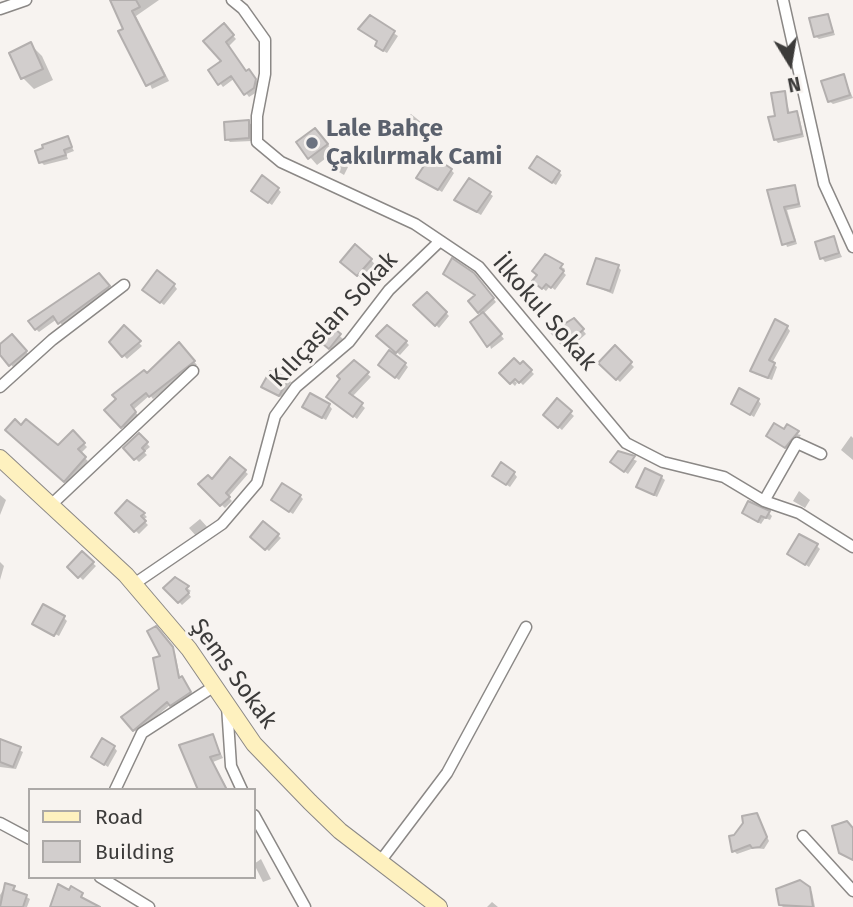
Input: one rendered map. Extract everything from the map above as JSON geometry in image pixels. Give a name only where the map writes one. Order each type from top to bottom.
[{"type":"street","points":[[0,9],[26,0]]},
{"type":"street","name":"İlkokul Sokak","points":[[232,0],[243,9],[265,40],[265,74],[257,116],[257,142],[281,162],[415,224],[479,268],[626,443],[663,462],[724,477],[764,501],[799,513],[853,547]]},
{"type":"street","points":[[783,0],[824,184],[853,247]]},
{"type":"street","name":"Kılıçaslan Sokak","points":[[134,584],[222,524],[257,483],[275,416],[296,387],[349,342],[389,290],[440,241]]},
{"type":"street","points":[[0,387],[52,340],[124,285]]},
{"type":"street","points":[[52,504],[193,371]]},
{"type":"street","points":[[764,501],[797,443],[821,454]]},
{"type":"street","name":"Şems Sokak","points":[[0,458],[52,504],[134,584],[189,649],[254,744],[310,802],[380,863],[439,907]]},
{"type":"street","points":[[380,863],[447,773],[526,627]]},
{"type":"street","points":[[116,788],[142,733],[213,687]]},
{"type":"street","points":[[227,706],[232,766],[241,788]]},
{"type":"street","points":[[256,820],[305,907]]},
{"type":"street","points":[[0,823],[28,837]]},
{"type":"street","points":[[803,836],[853,891]]},
{"type":"street","points":[[103,879],[149,907]]},
{"type":"building","points":[[110,0],[136,0],[140,7],[132,11],[165,76],[146,86],[118,31],[123,29]]},
{"type":"building","points":[[828,14],[833,32],[814,37],[809,18]]},
{"type":"building","points":[[370,15],[395,31],[383,51],[375,46],[377,41],[358,29]]},
{"type":"building","points":[[224,23],[234,35],[226,42],[246,71],[249,69],[256,79],[254,88],[244,95],[231,76],[218,85],[208,70],[221,61],[203,41]]},
{"type":"building","points":[[31,42],[43,69],[21,79],[9,53]]},
{"type":"building","points":[[844,74],[850,95],[828,102],[821,81]]},
{"type":"building","points":[[785,91],[788,113],[797,111],[802,134],[774,140],[768,117],[775,116],[771,93]]},
{"type":"building","points":[[249,120],[249,138],[225,140],[224,122]]},
{"type":"building","name":"Lale Bahçe Çakılırmak Cami","points":[[315,128],[328,144],[308,159],[296,142]]},
{"type":"building","points":[[68,136],[72,147],[64,150],[66,155],[39,163],[35,151],[43,148],[42,145]]},
{"type":"building","points":[[431,155],[452,169],[438,190],[416,178]]},
{"type":"building","points":[[537,156],[560,171],[552,183],[529,168]]},
{"type":"building","points":[[262,175],[279,188],[268,203],[251,191]]},
{"type":"building","points":[[469,178],[491,192],[477,212],[454,200]]},
{"type":"building","points":[[795,185],[799,204],[784,207],[795,241],[782,245],[767,190]]},
{"type":"building","points":[[834,236],[839,253],[820,259],[815,242]]},
{"type":"building","points":[[355,244],[372,259],[357,276],[340,262]]},
{"type":"building","points":[[545,254],[563,264],[560,268],[564,271],[551,288],[546,284],[542,289],[532,281],[537,275],[532,271]]},
{"type":"building","points":[[452,258],[474,273],[494,298],[478,313],[468,301],[475,295],[443,274]]},
{"type":"building","points":[[596,258],[619,265],[610,291],[587,284]]},
{"type":"building","points":[[157,270],[175,284],[160,303],[142,290]]},
{"type":"building","points":[[99,273],[110,286],[58,324],[53,316],[35,330],[28,321]]},
{"type":"building","points":[[427,292],[447,312],[435,326],[413,305]]},
{"type":"building","points":[[483,312],[502,334],[487,347],[470,322]]},
{"type":"building","points":[[574,318],[584,329],[564,347],[551,332]]},
{"type":"building","points":[[775,319],[788,326],[769,360],[775,363],[768,378],[750,371]]},
{"type":"building","points":[[325,321],[341,334],[329,349],[313,336]]},
{"type":"building","points":[[124,325],[141,341],[122,357],[109,342]]},
{"type":"building","points":[[387,325],[407,341],[396,353],[376,336]]},
{"type":"building","points":[[12,334],[27,351],[9,366],[0,355],[0,344]]},
{"type":"building","points":[[179,342],[195,361],[149,397],[146,393],[131,405],[136,412],[121,428],[104,410],[116,399],[112,395],[144,370],[147,373]]},
{"type":"building","points":[[615,345],[632,362],[616,380],[598,363]]},
{"type":"building","points":[[389,350],[406,363],[395,378],[378,365]]},
{"type":"building","points":[[514,358],[520,364],[523,361],[532,370],[519,383],[515,379],[510,384],[499,373]]},
{"type":"building","points":[[354,360],[369,372],[349,393],[363,403],[353,417],[326,397],[340,379],[337,376]]},
{"type":"building","points":[[270,371],[289,378],[279,396],[261,387]]},
{"type":"building","points":[[739,388],[759,399],[750,415],[731,404]]},
{"type":"building","points":[[310,393],[330,404],[322,418],[302,407]]},
{"type":"building","points":[[557,398],[572,411],[558,428],[543,415]]},
{"type":"building","points":[[15,419],[21,425],[26,419],[58,445],[73,430],[85,443],[78,449],[86,457],[64,482],[5,430]]},
{"type":"building","points":[[774,423],[784,429],[787,424],[799,431],[785,448],[766,436]]},
{"type":"building","points":[[139,433],[148,442],[142,448],[145,451],[134,460],[123,448]]},
{"type":"building","points":[[618,451],[635,456],[624,472],[610,462]]},
{"type":"building","points":[[230,457],[246,470],[226,493],[230,497],[220,506],[198,484],[208,475],[212,479]]},
{"type":"building","points":[[501,462],[515,472],[506,485],[492,476]]},
{"type":"building","points":[[645,468],[662,476],[654,495],[636,487]]},
{"type":"building","points":[[282,483],[301,495],[289,512],[271,500]]},
{"type":"building","points":[[127,500],[145,513],[141,516],[146,521],[134,532],[115,513]]},
{"type":"building","points":[[748,501],[770,511],[766,518],[761,516],[758,522],[742,513]]},
{"type":"building","points":[[263,521],[279,534],[265,550],[250,537]]},
{"type":"building","points":[[799,534],[818,544],[805,565],[787,554]]},
{"type":"building","points":[[82,551],[94,562],[78,578],[67,567]]},
{"type":"building","points":[[175,577],[189,586],[186,589],[189,593],[178,603],[163,588]]},
{"type":"building","points":[[43,604],[65,616],[54,636],[32,624]]},
{"type":"building","points":[[156,626],[173,647],[179,678],[182,676],[191,692],[170,706],[167,702],[133,731],[121,717],[159,689],[153,658],[160,656],[147,631]]},
{"type":"building","points":[[213,734],[220,754],[210,757],[226,788],[197,788],[179,745]]},
{"type":"building","points":[[102,738],[115,746],[104,765],[91,757]]},
{"type":"building","points":[[0,739],[21,747],[13,767],[0,762]]},
{"type":"building","points":[[757,813],[767,837],[760,847],[752,848],[750,845],[732,852],[729,836],[734,835],[743,823],[742,816]]},
{"type":"building","points":[[847,821],[853,828],[853,860],[839,853],[832,826]]},
{"type":"building","points":[[800,880],[810,887],[813,907],[779,905],[776,889]]},
{"type":"building","points":[[5,883],[15,886],[13,890],[27,895],[23,907],[0,907]]},
{"type":"building","points":[[58,884],[69,890],[71,886],[83,893],[81,897],[100,907],[50,907]]},
{"type":"place","name":"Lale Bahçe Çakılırmak Cami","points":[[312,143]]}]
